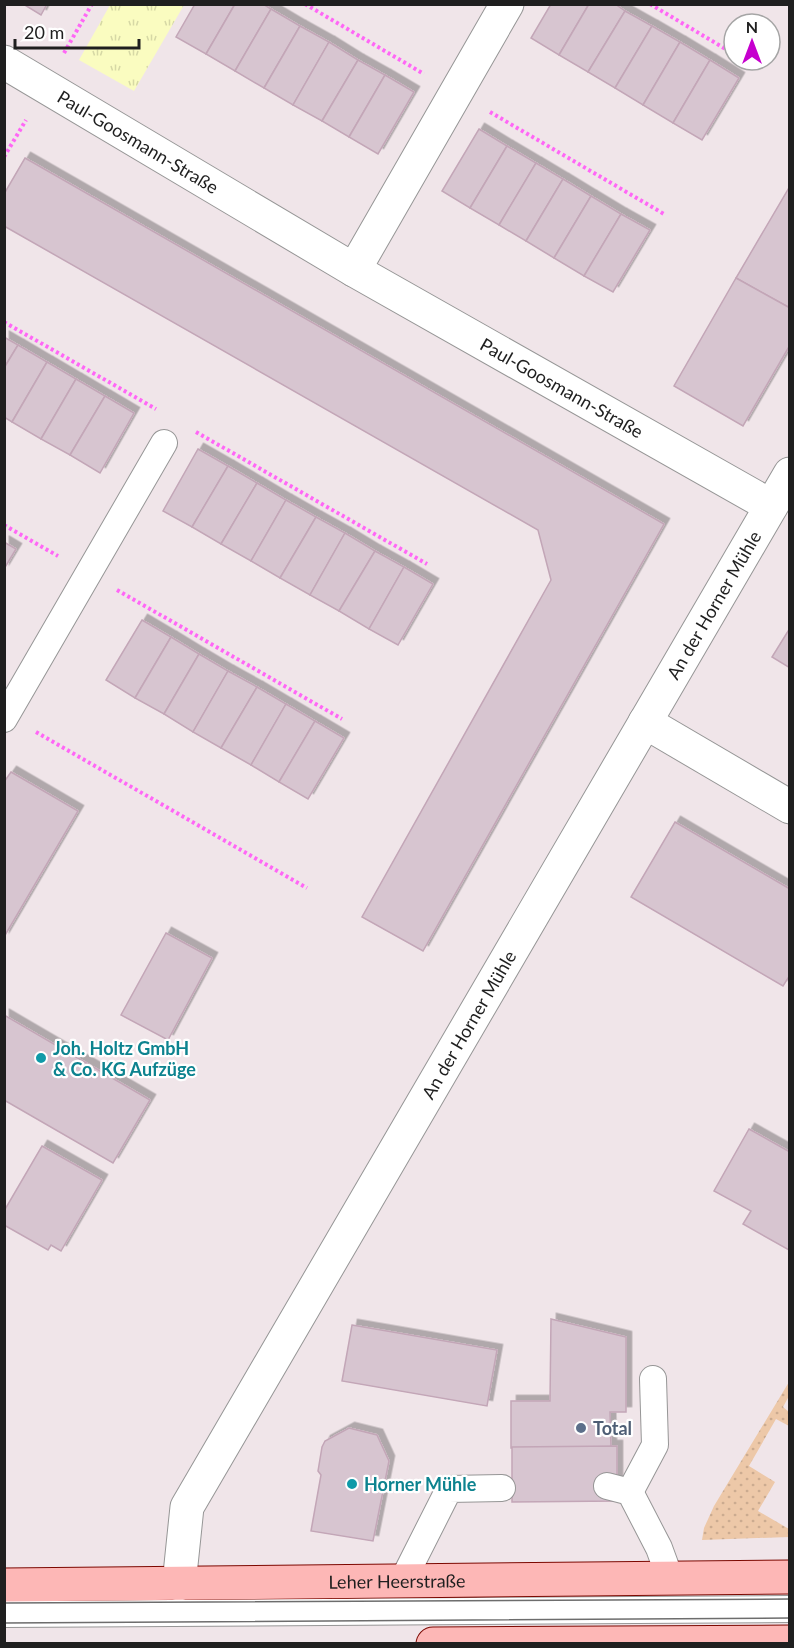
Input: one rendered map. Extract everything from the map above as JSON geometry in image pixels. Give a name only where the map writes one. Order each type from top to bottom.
[{"type":"main road","name":"Leher Heerstraße","points":[[4,1585],[789,1577]]},
{"type":"main road","points":[[433,1644],[789,1642]]},
{"type":"street","points":[[354,270],[507,4]]},
{"type":"street","name":"Paul-Goosmann-Straße","points":[[4,62],[354,270],[771,506]]},
{"type":"street","name":"An der Horner Mühle","points":[[180,1584],[187,1507],[789,474]]},
{"type":"street","points":[[645,722],[789,807]]},
{"type":"lane","points":[[6,717],[164,443]]},
{"type":"lane","points":[[653,1379],[655,1445],[619,1489],[659,1548],[670,1578]]},
{"type":"lane","points":[[404,1580],[449,1489],[502,1488]]},
{"type":"lane","points":[[4,1614],[789,1609]]},
{"type":"path","points":[[46,86],[92,4]]},
{"type":"path","points":[[305,4],[664,214]]},
{"type":"path","points":[[650,4],[722,47]]},
{"type":"path","points":[[4,322],[167,415]]},
{"type":"path","points":[[187,427],[427,564]]},
{"type":"path","points":[[4,525],[342,719]]},
{"type":"path","points":[[6,717],[307,888]]},
{"type":"shaded area","points":[[789,1382],[789,1396],[783,1407],[789,1412],[789,1426],[776,1419],[749,1466],[775,1482],[758,1511],[789,1529],[789,1537],[702,1540],[704,1528],[714,1506]]},
{"type":"green space","points":[[110,5],[184,5],[134,91],[79,60]]},
{"type":"building","points":[[23,4],[47,4],[41,15]]},
{"type":"building","points":[[195,4],[235,4],[206,54],[176,37]]},
{"type":"building","points":[[235,4],[263,4],[271,9],[235,71],[206,54]]},
{"type":"building","points":[[551,4],[589,4],[559,55],[531,38]]},
{"type":"building","points":[[589,4],[615,4],[625,11],[588,72],[559,55]]},
{"type":"building","points":[[271,9],[300,26],[264,88],[235,71]]},
{"type":"building","points":[[625,11],[652,26],[615,88],[588,72]]},
{"type":"building","points":[[300,26],[329,42],[293,105],[264,88]]},
{"type":"building","points":[[652,26],[680,42],[643,105],[615,88]]},
{"type":"building","points":[[329,42],[358,60],[322,121],[293,105]]},
{"type":"building","points":[[680,42],[710,60],[673,123],[643,105]]},
{"type":"building","points":[[358,60],[385,75],[349,137],[322,121]]},
{"type":"building","points":[[710,60],[722,67],[722,72],[729,72],[739,78],[702,140],[673,123]]},
{"type":"building","points":[[385,75],[414,92],[378,154],[349,137]]},
{"type":"building","points":[[479,129],[507,146],[470,208],[442,191]]},
{"type":"building","points":[[507,146],[536,163],[499,225],[470,208]]},
{"type":"building","points":[[25,158],[664,524],[423,951],[362,917],[551,580],[538,530],[4,226],[4,194]]},
{"type":"building","points":[[536,163],[563,179],[526,241],[499,225]]},
{"type":"building","points":[[563,179],[591,196],[554,258],[526,241]]},
{"type":"building","points":[[790,186],[790,308],[736,278]]},
{"type":"building","points":[[591,196],[621,214],[584,276],[554,258]]},
{"type":"building","points":[[621,214],[650,230],[613,292],[584,276]]},
{"type":"building","points":[[736,278],[790,308],[790,345],[743,426],[674,386]]},
{"type":"building","points":[[4,337],[18,345],[4,368]]},
{"type":"building","points":[[18,345],[47,362],[12,422],[4,417],[4,368]]},
{"type":"building","points":[[47,362],[76,379],[41,439],[12,422]]},
{"type":"building","points":[[76,379],[105,396],[70,455],[41,439]]},
{"type":"building","points":[[105,396],[134,413],[100,473],[70,455]]},
{"type":"building","points":[[198,449],[228,466],[192,527],[163,511]]},
{"type":"building","points":[[228,466],[257,483],[221,544],[192,527]]},
{"type":"building","points":[[257,483],[286,500],[251,561],[221,544]]},
{"type":"building","points":[[286,500],[316,517],[280,578],[251,561]]},
{"type":"building","points":[[316,517],[345,533],[310,595],[280,578]]},
{"type":"building","points":[[345,533],[375,551],[339,611],[310,595]]},
{"type":"building","points":[[4,542],[16,549],[4,569]]},
{"type":"building","points":[[375,551],[404,567],[369,629],[339,611]]},
{"type":"building","points":[[404,567],[433,584],[398,645],[369,629]]},
{"type":"building","points":[[142,620],[171,637],[135,698],[106,680]]},
{"type":"building","points":[[790,628],[790,668],[772,657]]},
{"type":"building","points":[[171,637],[199,654],[164,714],[135,698]]},
{"type":"building","points":[[199,654],[228,671],[193,732],[164,714]]},
{"type":"building","points":[[228,671],[257,687],[221,748],[193,732]]},
{"type":"building","points":[[257,687],[286,704],[251,765],[221,748]]},
{"type":"building","points":[[286,704],[315,721],[279,782],[251,765]]},
{"type":"building","points":[[315,721],[344,738],[308,799],[279,782]]},
{"type":"building","points":[[11,772],[78,811],[4,937],[4,782]]},
{"type":"building","points":[[675,822],[790,889],[790,975],[783,986],[631,897]]},
{"type":"building","points":[[166,933],[212,958],[168,1040],[121,1015]]},
{"type":"building","name":"Joh. Holtz GmbH & Co. KG Aufzüge","points":[[4,1015],[150,1100],[113,1163],[4,1100]]},
{"type":"building","points":[[749,1129],[790,1152],[789,1250],[743,1224],[751,1211],[714,1191]]},
{"type":"building","points":[[42,1146],[102,1180],[61,1251],[51,1245],[48,1250],[4,1225],[4,1211]]},
{"type":"building","points":[[551,1319],[626,1337],[626,1412],[610,1412],[611,1447],[511,1448],[511,1401],[550,1401]]},
{"type":"building","points":[[352,1325],[497,1350],[487,1406],[342,1381]]},
{"type":"building","name":"Horner Mühle","points":[[349,1428],[377,1435],[389,1461],[373,1541],[311,1531],[321,1475],[318,1471],[322,1447],[325,1441]]},
{"type":"building","points":[[617,1446],[617,1501],[512,1502],[512,1447]]},
{"type":"tram line","points":[[4,1603],[790,1599]]},
{"type":"tram line","points":[[4,1623],[790,1618]]},
{"type":"place","name":"Joh. Holtz GmbH & Co. KG Aufzüge","points":[[41,1058]]},
{"type":"place","name":"Total","points":[[581,1428]]},
{"type":"place","name":"Horner Mühle","points":[[352,1484]]}]
